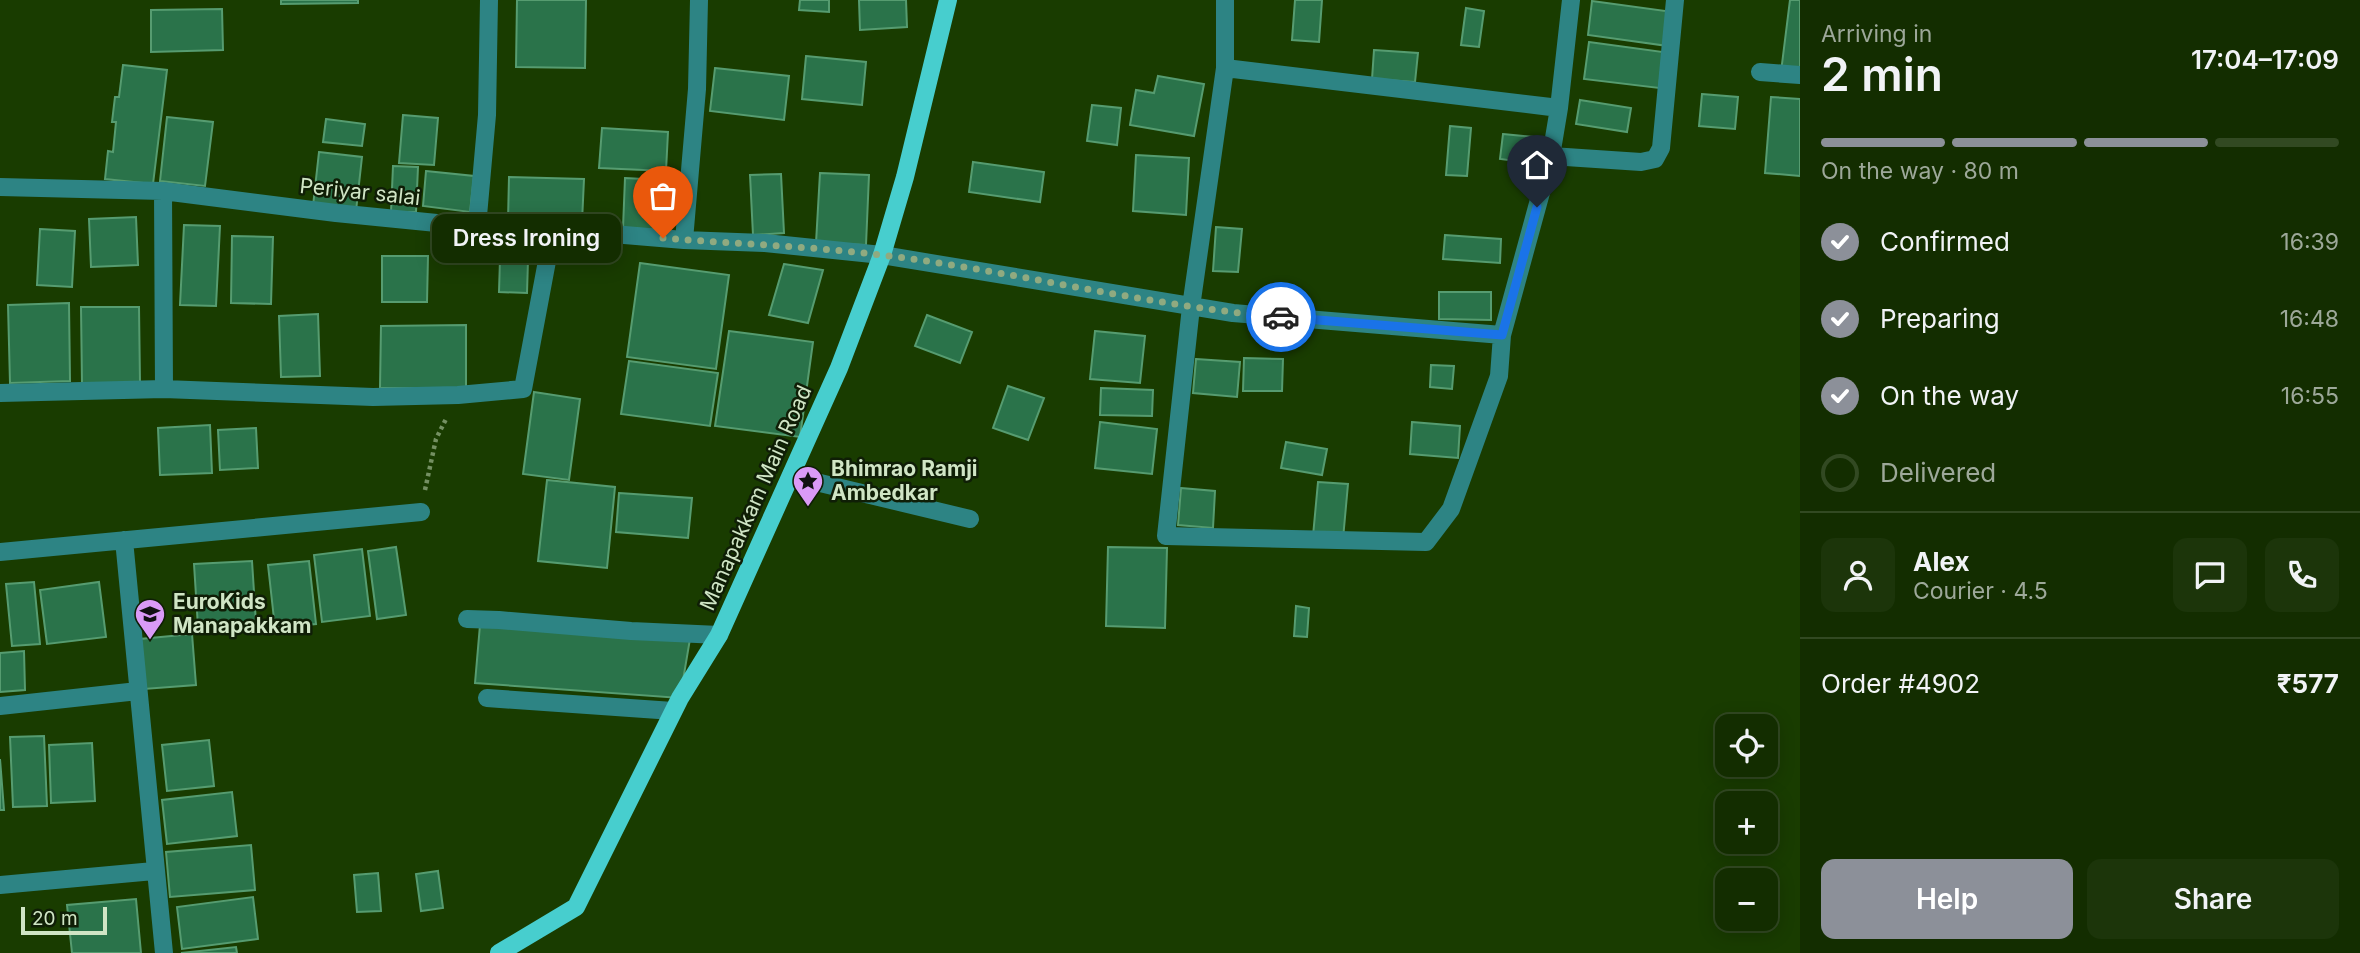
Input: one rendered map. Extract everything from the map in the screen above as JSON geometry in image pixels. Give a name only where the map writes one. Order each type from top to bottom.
[{"type":"main road","name":"Manapakkam Main Road","points":[[499,953],[576,906],[673,711],[719,635],[839,368],[882,255],[905,177],[948,0]]},
{"type":"street","points":[[477,227],[487,115],[489,0]]},
{"type":"street","points":[[684,240],[697,89],[699,0]]},
{"type":"street","points":[[1225,0],[1225,68],[1191,307],[1166,536],[1426,542],[1451,509],[1499,376],[1502,335],[1551,156],[1571,0]]},
{"type":"street","points":[[1551,156],[1642,162],[1655,159],[1661,148],[1675,0]]},
{"type":"street","points":[[1225,68],[1559,108]]},
{"type":"street","points":[[1760,72],[1800,75]]},
{"type":"street","name":"Periyar salai","points":[[0,187],[163,191],[336,213],[477,227],[553,229],[684,240],[765,243],[882,255],[1233,313],[1502,335]]},
{"type":"street","points":[[163,191],[164,389]]},
{"type":"street","points":[[0,393],[164,389],[373,397],[458,396],[523,389],[553,229]]},
{"type":"street","points":[[791,476],[970,519]]},
{"type":"street","points":[[0,552],[421,512]]},
{"type":"street","points":[[124,540],[164,953]]},
{"type":"street","points":[[467,620],[719,635]]},
{"type":"street","points":[[0,706],[138,691]]},
{"type":"street","points":[[487,698],[673,711]]},
{"type":"street","points":[[0,885],[154,871]]},
{"type":"path","points":[[421,512],[436,439],[458,396]]},
{"type":"building","points":[[281,0],[358,0],[358,3],[281,4]]},
{"type":"building","points":[[517,0],[586,0],[585,68],[516,67]]},
{"type":"building","points":[[800,0],[829,0],[829,12],[799,10]]},
{"type":"building","points":[[859,0],[906,0],[907,27],[860,30]]},
{"type":"building","points":[[1295,0],[1322,0],[1319,42],[1292,40]]},
{"type":"building","points":[[1790,0],[1800,0],[1800,74],[1781,72]]},
{"type":"building","points":[[1592,1],[1673,12],[1668,46],[1588,35]]},
{"type":"building","points":[[1466,8],[1484,11],[1479,47],[1461,45]]},
{"type":"building","points":[[222,9],[223,50],[151,52],[151,10]]},
{"type":"building","points":[[1589,42],[1663,52],[1659,88],[1584,79]]},
{"type":"building","points":[[1374,50],[1418,53],[1415,82],[1372,79]]},
{"type":"building","points":[[806,56],[866,62],[862,105],[802,99]]},
{"type":"building","points":[[123,65],[167,70],[153,184],[105,179],[108,151],[113,152],[116,122],[112,122],[115,97],[119,97]]},
{"type":"building","points":[[715,68],[789,76],[784,120],[710,111]]},
{"type":"building","points":[[1158,76],[1204,84],[1194,136],[1130,125],[1136,90],[1154,93]]},
{"type":"building","points":[[1702,94],[1738,97],[1735,129],[1699,126]]},
{"type":"building","points":[[1771,97],[1800,99],[1800,176],[1765,173]]},
{"type":"building","points":[[1580,100],[1631,108],[1627,132],[1576,124]]},
{"type":"building","points":[[1092,105],[1121,108],[1117,145],[1087,141]]},
{"type":"building","points":[[403,115],[438,118],[434,165],[399,163]]},
{"type":"building","points":[[167,117],[213,122],[205,186],[160,181]]},
{"type":"building","points":[[326,119],[365,124],[362,146],[323,142]]},
{"type":"building","points":[[1450,126],[1471,128],[1467,176],[1446,175]]},
{"type":"building","points":[[602,128],[668,132],[666,171],[599,168]]},
{"type":"building","points":[[1503,134],[1544,138],[1541,164],[1500,159]]},
{"type":"building","points":[[319,152],[362,157],[356,211],[313,206]]},
{"type":"building","points":[[1136,155],[1189,158],[1186,215],[1133,211]]},
{"type":"building","points":[[973,162],[1044,172],[1040,202],[969,192]]},
{"type":"building","points":[[393,166],[418,167],[416,212],[391,212]]},
{"type":"building","points":[[426,171],[474,176],[470,212],[423,206]]},
{"type":"building","points":[[820,173],[869,175],[866,245],[816,243]]},
{"type":"building","points":[[781,174],[784,233],[753,235],[750,175]]},
{"type":"building","points":[[509,177],[584,179],[582,222],[508,220]]},
{"type":"building","points":[[625,178],[661,180],[659,230],[623,228]]},
{"type":"building","points":[[136,217],[138,265],[91,267],[89,219]]},
{"type":"building","points":[[184,225],[220,226],[216,306],[180,305]]},
{"type":"building","points":[[1216,227],[1242,229],[1238,272],[1213,271]]},
{"type":"building","points":[[40,229],[75,231],[72,287],[37,285]]},
{"type":"building","points":[[1445,235],[1501,239],[1500,263],[1443,259]]},
{"type":"building","points":[[232,236],[273,237],[271,304],[231,303]]},
{"type":"building","points":[[382,256],[428,256],[427,302],[382,302]]},
{"type":"building","points":[[500,259],[528,260],[527,293],[499,292]]},
{"type":"building","points":[[640,263],[729,275],[716,369],[627,357]]},
{"type":"building","points":[[784,264],[823,270],[808,323],[769,315]]},
{"type":"building","points":[[1439,292],[1491,292],[1491,320],[1439,319]]},
{"type":"building","points":[[69,303],[70,381],[10,383],[8,305]]},
{"type":"building","points":[[81,307],[139,307],[140,383],[82,384]]},
{"type":"building","points":[[318,314],[320,376],[281,377],[279,316]]},
{"type":"building","points":[[927,315],[972,332],[960,363],[915,346]]},
{"type":"building","points":[[466,325],[466,388],[380,388],[381,326]]},
{"type":"building","points":[[729,331],[813,342],[800,437],[715,426]]},
{"type":"building","points":[[1095,331],[1145,336],[1140,383],[1090,379]]},
{"type":"building","points":[[1244,358],[1283,359],[1282,391],[1243,391]]},
{"type":"building","points":[[1196,359],[1240,362],[1237,397],[1193,393]]},
{"type":"building","points":[[629,361],[718,373],[710,426],[621,414]]},
{"type":"building","points":[[1431,365],[1454,366],[1452,389],[1430,387]]},
{"type":"building","points":[[1008,386],[1044,398],[1028,440],[993,428]]},
{"type":"building","points":[[1101,388],[1153,390],[1152,416],[1100,415]]},
{"type":"building","points":[[534,392],[580,399],[569,480],[523,474]]},
{"type":"building","points":[[1100,422],[1157,429],[1152,474],[1095,468]]},
{"type":"building","points":[[1412,422],[1460,426],[1458,458],[1410,454]]},
{"type":"building","points":[[210,425],[212,473],[160,475],[158,428]]},
{"type":"building","points":[[256,428],[258,468],[220,470],[218,430]]},
{"type":"building","points":[[1286,442],[1327,449],[1322,475],[1281,468]]},
{"type":"building","points":[[547,480],[615,487],[607,568],[538,561]]},
{"type":"building","points":[[1318,482],[1348,484],[1343,539],[1313,536]]},
{"type":"building","points":[[1181,488],[1215,491],[1213,528],[1178,525]]},
{"type":"building","points":[[619,493],[692,498],[688,538],[616,532]]},
{"type":"building","points":[[396,547],[406,615],[377,619],[368,551]]},
{"type":"building","points":[[1108,547],[1167,548],[1165,628],[1106,626]]},
{"type":"building","points":[[362,549],[370,616],[322,622],[314,555]]},
{"type":"building","points":[[252,561],[256,623],[198,627],[194,564]]},
{"type":"building","points":[[309,561],[316,624],[275,628],[268,565]]},
{"type":"building","points":[[34,582],[40,644],[12,646],[6,584]]},
{"type":"building","points":[[99,582],[106,637],[47,644],[40,590]]},
{"type":"building","points":[[1296,606],[1309,608],[1307,637],[1294,636]]},
{"type":"building","points":[[480,625],[690,639],[680,698],[475,683]]},
{"type":"building","points":[[192,634],[196,685],[144,689],[140,639]]},
{"type":"building","points":[[24,651],[25,690],[0,692],[0,653]]},
{"type":"building","points":[[44,736],[47,806],[13,807],[10,737]]},
{"type":"building","points":[[209,740],[214,786],[167,791],[162,745]]},
{"type":"building","points":[[92,743],[95,801],[51,803],[49,745]]},
{"type":"building","points":[[0,759],[4,810],[0,810]]},
{"type":"building","points":[[232,792],[237,836],[167,844],[162,800]]},
{"type":"building","points":[[251,845],[255,890],[170,897],[166,852]]},
{"type":"building","points":[[438,871],[443,908],[421,911],[416,874]]},
{"type":"building","points":[[378,873],[381,911],[357,912],[354,875]]},
{"type":"building","points":[[253,897],[258,939],[182,949],[177,907]]},
{"type":"building","points":[[136,899],[141,953],[72,953],[67,905]]},
{"type":"building","points":[[236,947],[237,953],[181,953]]},
{"type":"way so far","points":[[663,238],[765,243],[882,255],[1212,310],[1281,317]]},
{"type":"place","name":"Dress Ironing","points":[[663,238]]},
{"type":"place","name":"Bhimrao Ramji Ambedkar","points":[[808,508]]},
{"type":"place","name":"EuroKids Manapakkam","points":[[150,641]]},
{"type":"route","points":[[1281,317],[1502,335],[1537,207]]}]
